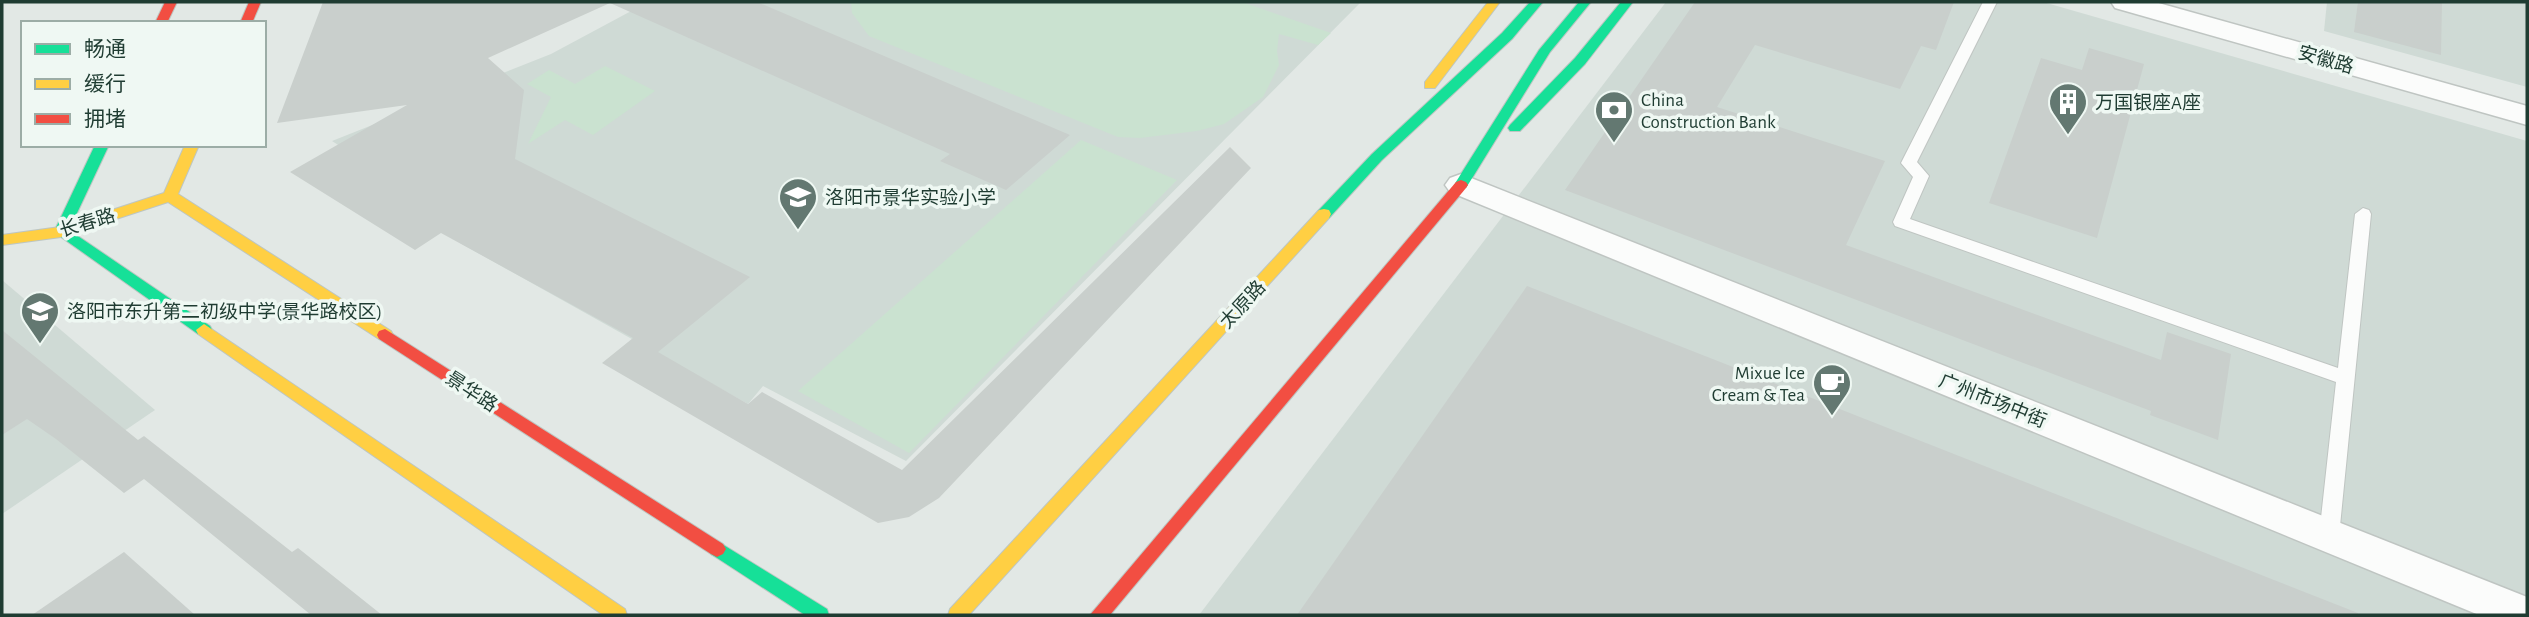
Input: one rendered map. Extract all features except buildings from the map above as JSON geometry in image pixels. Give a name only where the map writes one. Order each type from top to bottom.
[{"type":"main road","points":[[162,21],[171,2]]},
{"type":"main road","points":[[247,21],[255,2]]},
{"type":"main road","points":[[1377,158],[1471,28],[1494,2]]},
{"type":"main road","name":"太原路","points":[[957,615],[1377,158],[1507,36],[1537,2]]},
{"type":"main road","points":[[1461,186],[1545,50],[1585,2]]},
{"type":"main road","points":[[1099,615],[1461,186],[1580,61],[1627,2]]},
{"type":"main road","points":[[101,147],[61,232],[618,615]]},
{"type":"main road","points":[[170,196],[191,147]]},
{"type":"main road","name":"长春路","points":[[2,240],[61,232],[170,196]]},
{"type":"main road","name":"景华路","points":[[170,196],[820,615]]},
{"type":"street","name":"安徽路","points":[[2125,2],[2527,116]]},
{"type":"street","name":"广州市场中街","points":[[1461,186],[2525,615]]},
{"type":"lane","points":[[1990,2],[1909,163],[1921,176],[1901,222],[2346,379]]},
{"type":"lane","points":[[2329,536],[2363,214]]},
{"type":"shaded area","name":"洛阳市景华实验小学","points":[[648,2],[1361,2],[906,461],[763,386],[748,404],[460,243],[464,225],[332,141],[551,54]]},
{"type":"shaded area","points":[[1666,2],[2043,2],[2527,141],[2527,615],[1199,615]]},
{"type":"shaded area","points":[[2327,2],[2527,2],[2527,87],[2324,31]]},
{"type":"shaded area","name":"洛阳市东升第二初级中学(景华路校区)","points":[[2,280],[155,410],[2,514]]},
{"type":"green space","points":[[851,2],[1242,2],[1331,33],[1318,45],[1279,34],[1279,65],[1263,97],[1224,124],[1197,131],[1140,138],[1118,137],[869,36],[852,13]]},
{"type":"green space","points":[[605,66],[655,91],[593,135],[565,120],[528,144],[551,97],[527,84],[549,70],[575,84]]},
{"type":"green space","points":[[1081,140],[1177,180],[909,453],[798,391]]},
{"type":"traffic: fast","points":[[1324,214],[1377,157],[1507,36],[1537,2]]},
{"type":"traffic: fast","points":[[1461,185],[1545,50],[1585,2]]},
{"type":"traffic: fast","points":[[1515,128],[1580,61],[1627,2]]},
{"type":"traffic: fast","points":[[101,147],[61,232],[204,330]]},
{"type":"traffic: fast","points":[[717,549],[820,615]]},
{"type":"traffic: slow","points":[[1430,85],[1494,2]]},
{"type":"traffic: slow","points":[[191,147],[170,196],[385,335]]},
{"type":"traffic: slow","points":[[2,240],[61,232],[170,196]]},
{"type":"traffic: slow","points":[[957,615],[1324,214]]},
{"type":"traffic: slow","points":[[204,330],[618,615]]},
{"type":"traffic: jam","points":[[162,21],[171,2]]},
{"type":"traffic: jam","points":[[247,21],[255,2]]},
{"type":"traffic: jam","points":[[1099,615],[1461,185]]},
{"type":"traffic: jam","points":[[385,335],[717,549]]},
{"type":"place","name":"万国银座A座","points":[[2068,136]]},
{"type":"place","name":"China Construction Bank","points":[[1614,144]]},
{"type":"place","name":"洛阳市景华实验小学","points":[[798,231]]},
{"type":"place","name":"洛阳市东升第二初级中学(景华路校区)","points":[[40,345]]},
{"type":"place","name":"Mixue Ice Cream & Tea","points":[[1832,417]]}]
